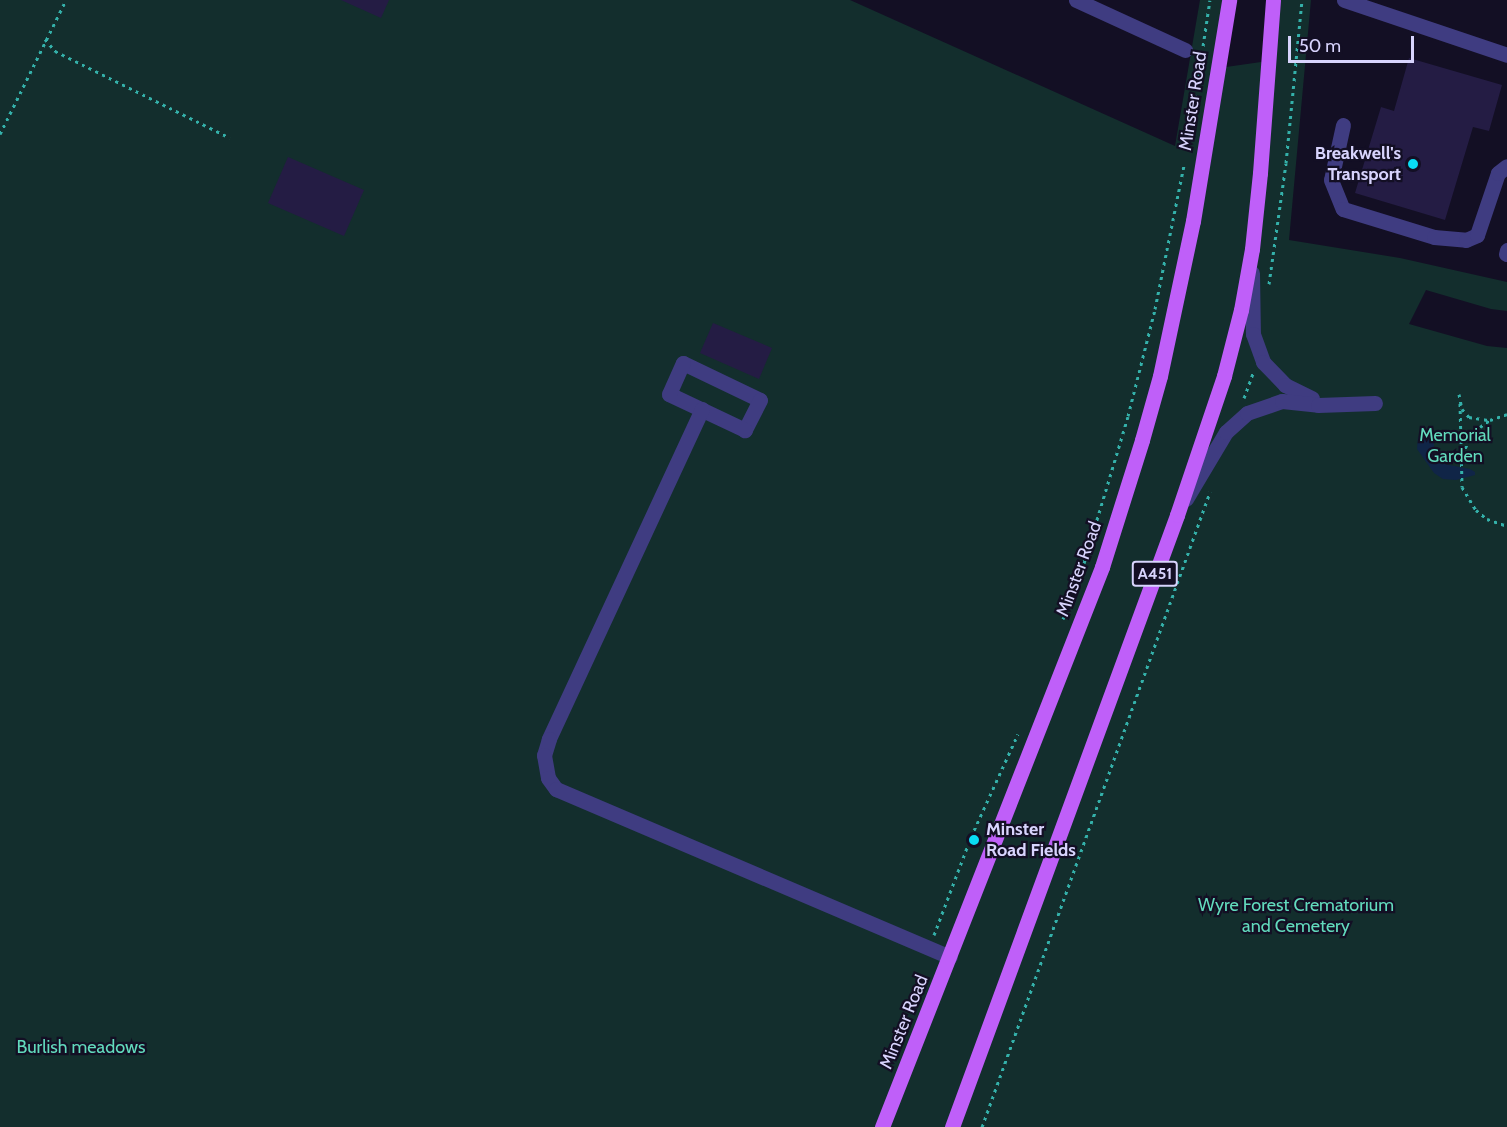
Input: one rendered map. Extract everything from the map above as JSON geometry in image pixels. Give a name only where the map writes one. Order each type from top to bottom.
[{"type":"main road","name":"Minster Road","points":[[882,1127],[951,957],[1102,567],[1142,440],[1160,376],[1193,221],[1229,0]]},
{"type":"main road","name":"A451","points":[[952,1127],[1177,515],[1224,376],[1241,310],[1251,249],[1260,173],[1273,0]]},
{"type":"lane","points":[[1076,0],[1185,50]]},
{"type":"lane","points":[[1344,0],[1507,55]]},
{"type":"lane","points":[[1343,125],[1331,180],[1343,209],[1434,237],[1466,240],[1477,236],[1498,173],[1507,166]]},
{"type":"lane","points":[[1251,249],[1251,324],[1260,354],[1274,376],[1299,393],[1314,399],[1318,405]]},
{"type":"lane","points":[[683,363],[760,399],[745,430],[702,409],[669,394],[683,363]]},
{"type":"lane","points":[[1177,515],[1226,432],[1247,413],[1273,403],[1375,404]]},
{"type":"lane","points":[[702,409],[549,739],[544,755],[548,778],[556,789],[951,957]]},
{"type":"path","points":[[0,134],[66,0]]},
{"type":"path","points":[[1191,127],[1209,0]]},
{"type":"path","points":[[1269,287],[1286,163],[1302,0]]},
{"type":"path","points":[[45,39],[55,51],[230,138]]},
{"type":"path","points":[[1059,628],[1084,563],[1128,416],[1155,309],[1186,159]]},
{"type":"path","points":[[1234,425],[1260,354]]},
{"type":"path","points":[[1459,394],[1462,487],[1476,510],[1487,519],[1507,526]]},
{"type":"path","points":[[1460,403],[1469,417],[1490,420]]},
{"type":"path","points":[[1461,460],[1471,436],[1490,420],[1507,414]]},
{"type":"path","points":[[982,1127],[1211,491]]},
{"type":"path","points":[[929,948],[971,837],[1021,726]]},
{"type":"green space","points":[[0,0],[850,0],[1175,146],[1200,0],[1229,0],[1219,68],[1268,61],[1273,0],[1311,0],[1289,240],[1400,258],[1507,282],[1507,311],[1491,309],[1426,290],[1409,324],[1487,346],[1507,348],[1507,1127],[0,1127]]},
{"type":"water","points":[[1427,433],[1434,439],[1434,454],[1439,463],[1470,469],[1475,472],[1475,475],[1456,480],[1443,479],[1434,473],[1417,449],[1418,437]]},
{"type":"building","points":[[341,0],[389,0],[381,18]]},
{"type":"building","name":"Breakwell's Transport","points":[[1409,58],[1502,85],[1489,131],[1473,127],[1445,220],[1355,193],[1381,107],[1394,111]]},
{"type":"building","points":[[288,157],[364,190],[344,236],[268,203]]},
{"type":"building","points":[[713,323],[772,348],[759,379],[700,353]]},
{"type":"place","name":"Breakwell's Transport","points":[[1413,164]]},
{"type":"place","name":"Minster Road Fields","points":[[974,840]]},
{"type":"park label","name":"Memorial Garden","points":[[1455,446]]},
{"type":"park label","name":"Wyre Forest Crematorium and Cemetery","points":[[1296,916]]},
{"type":"park label","name":"Burlish meadows","points":[[81,1047]]}]
